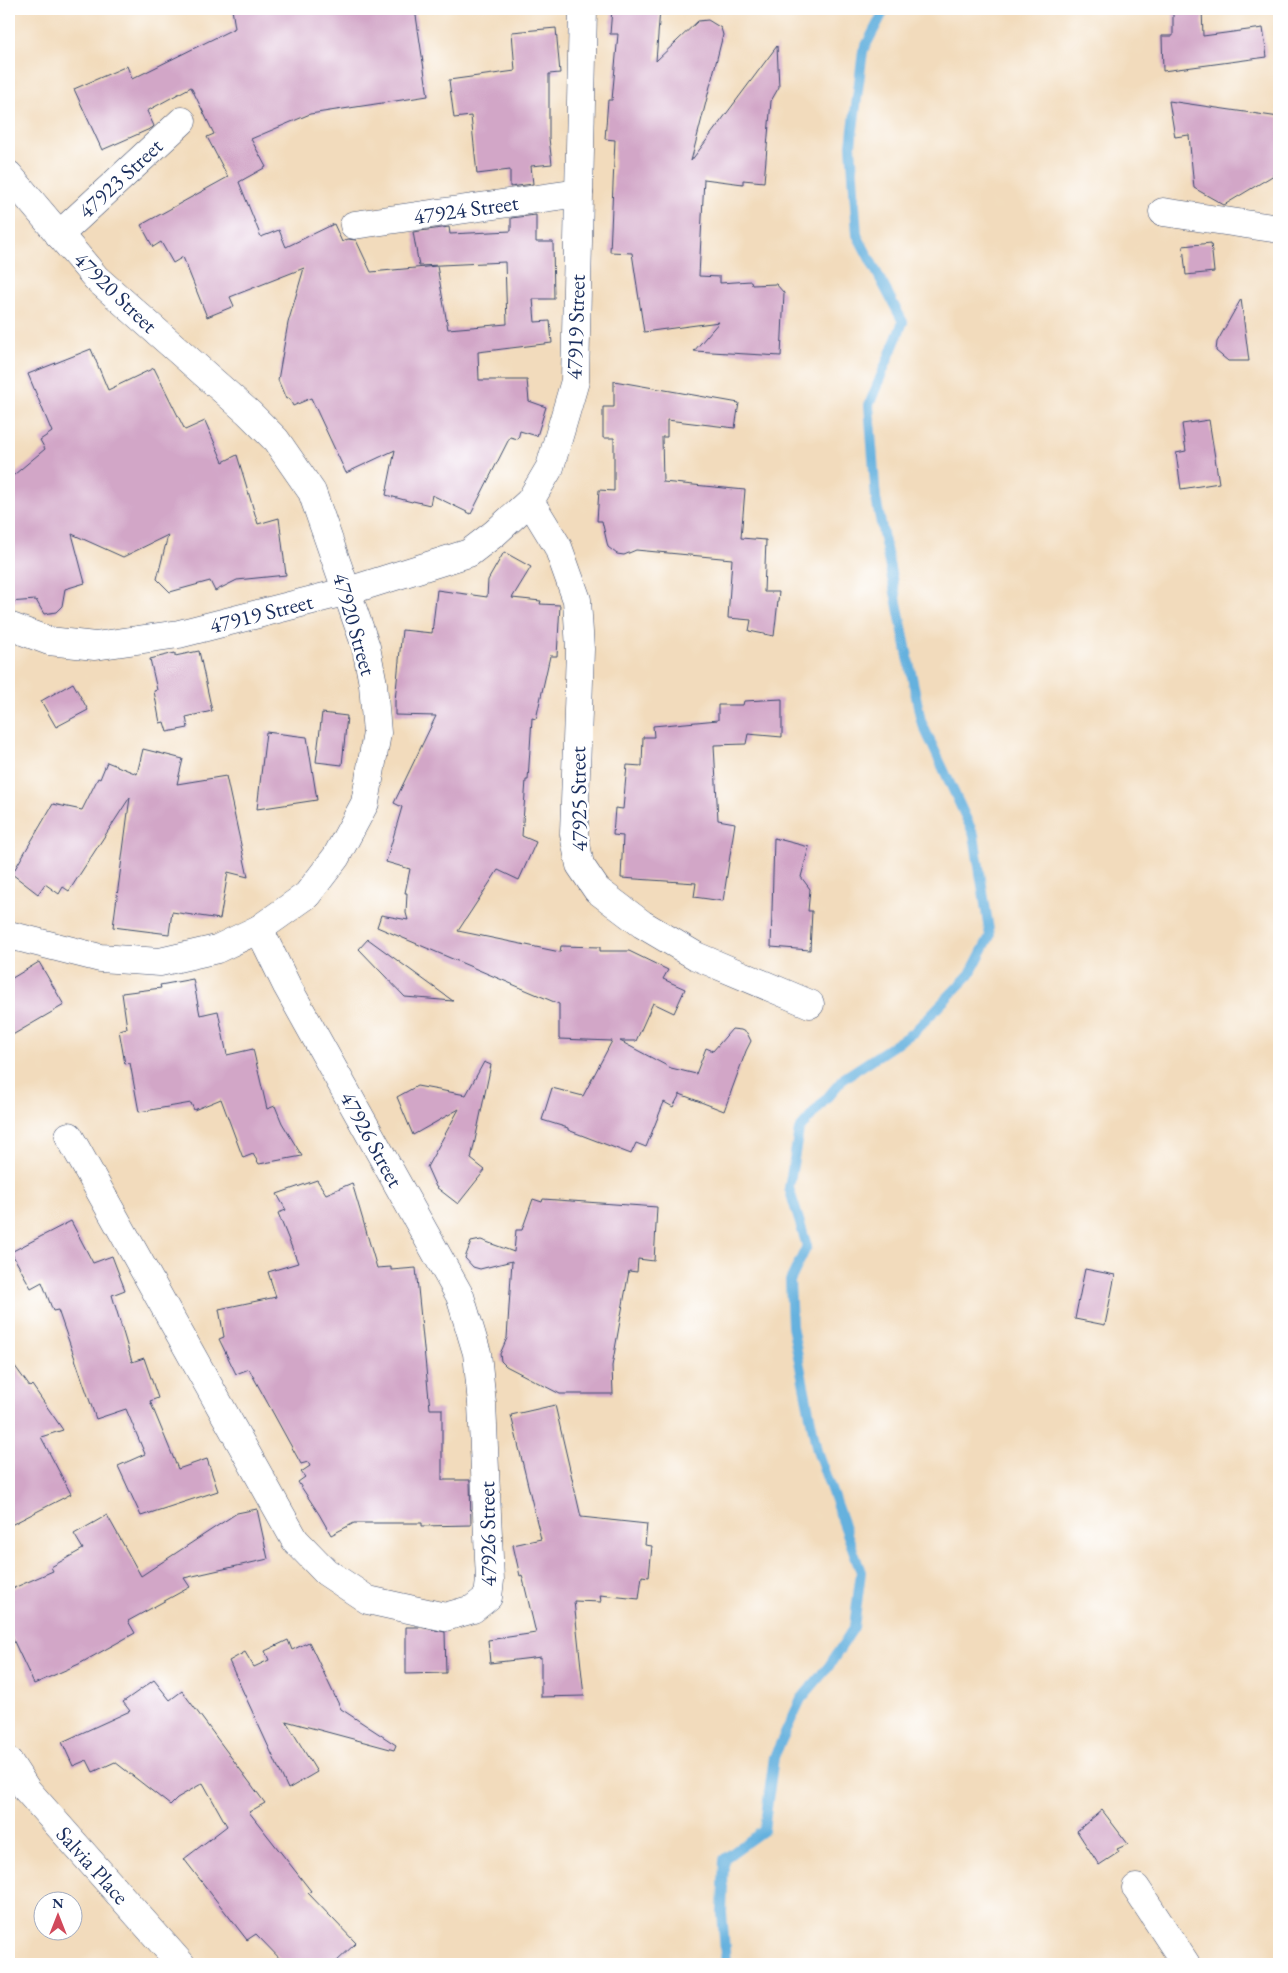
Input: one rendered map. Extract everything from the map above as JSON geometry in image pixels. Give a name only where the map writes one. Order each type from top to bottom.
[{"type":"street","name":"47919 Street","points":[[9,626],[49,641],[95,646],[179,634],[348,591],[468,553],[495,533],[530,501],[550,467],[575,381],[583,9]]},
{"type":"street","name":"47923 Street","points":[[59,235],[182,121]]},
{"type":"street","name":"47920 Street","points":[[9,174],[96,278],[249,413],[276,440],[312,492],[366,647],[373,684],[377,733],[366,803],[336,857],[307,895],[259,929],[217,949],[160,962],[100,958],[9,935]]},
{"type":"street","name":"47924 Street","points":[[354,225],[579,193]]},
{"type":"street","points":[[1163,212],[1279,229]]},
{"type":"street","name":"47925 Street","points":[[530,501],[558,547],[577,600],[580,649],[574,834],[580,865],[597,890],[642,924],[696,956],[810,1004]]},
{"type":"street","name":"47926 Street","points":[[69,1136],[295,1540],[326,1572],[368,1600],[445,1617],[473,1609],[488,1597],[490,1580],[482,1404],[477,1353],[460,1296],[287,986],[259,929]]},
{"type":"street","name":"Salvia Place","points":[[9,1762],[27,1790],[181,1964]]},
{"type":"street","points":[[1136,1888],[1186,1964]]},
{"type":"building","points":[[232,9],[415,9],[428,96],[310,114],[251,139],[266,167],[239,182],[261,237],[279,230],[286,247],[334,224],[342,242],[348,239],[356,240],[371,272],[437,266],[448,329],[507,324],[505,262],[419,266],[413,232],[449,227],[450,234],[511,231],[511,218],[536,215],[536,242],[553,242],[554,299],[533,299],[535,322],[550,321],[552,343],[478,352],[479,380],[527,380],[529,401],[546,407],[537,436],[520,431],[518,439],[510,437],[471,514],[432,495],[430,505],[386,495],[395,450],[346,473],[311,398],[293,406],[289,398],[286,399],[278,380],[288,323],[304,268],[230,297],[234,306],[207,317],[183,257],[173,263],[161,242],[153,247],[141,225],[228,177],[207,137],[214,134],[191,87],[147,111],[154,126],[152,128],[102,150],[74,89],[127,66],[132,79],[235,28]]},
{"type":"building","points":[[612,9],[660,9],[656,61],[698,21],[708,20],[721,28],[723,35],[691,161],[777,46],[779,87],[771,101],[764,182],[743,180],[743,184],[704,179],[699,276],[720,277],[720,283],[751,281],[752,285],[776,284],[784,293],[781,356],[694,351],[719,322],[644,332],[632,253],[610,252],[615,140],[605,139],[608,100],[612,100],[618,34],[610,34]]},
{"type":"building","points":[[1173,9],[1202,9],[1203,36],[1263,28],[1267,57],[1163,71],[1162,36],[1173,36]]},
{"type":"building","points":[[556,28],[560,73],[549,74],[549,138],[552,164],[531,166],[533,184],[510,187],[510,170],[477,174],[471,116],[454,118],[449,80],[515,71],[512,32]]},
{"type":"building","points":[[1169,101],[1279,117],[1279,172],[1224,205],[1194,188],[1189,135],[1175,137]]},
{"type":"building","points":[[1211,243],[1214,272],[1186,275],[1183,246]]},
{"type":"building","points":[[1241,299],[1249,361],[1228,361],[1216,351],[1217,342]]},
{"type":"building","points":[[91,349],[108,390],[154,368],[185,430],[205,421],[223,462],[237,455],[258,524],[279,518],[286,575],[237,580],[215,591],[210,581],[170,592],[157,579],[168,535],[123,557],[72,534],[85,583],[65,589],[62,606],[56,612],[44,614],[36,600],[9,602],[9,479],[45,449],[40,440],[52,432],[28,374]]},
{"type":"building","points":[[614,381],[739,403],[735,428],[667,420],[667,437],[662,437],[663,482],[745,490],[741,538],[766,540],[764,592],[779,592],[774,636],[749,631],[751,620],[728,618],[732,559],[636,550],[624,555],[617,554],[608,547],[602,521],[597,521],[599,490],[614,491],[614,438],[603,438],[603,407],[614,407]]},
{"type":"building","points":[[1209,420],[1219,483],[1181,489],[1176,453],[1186,451],[1182,424]]},
{"type":"building","points":[[504,552],[531,567],[512,598],[541,601],[540,604],[560,605],[557,656],[550,656],[536,719],[532,718],[522,836],[536,842],[519,880],[498,870],[458,931],[560,952],[561,946],[600,947],[600,951],[629,951],[668,970],[663,979],[685,989],[674,1013],[653,1003],[636,1041],[620,1041],[671,1068],[696,1074],[706,1048],[713,1051],[732,1029],[747,1033],[751,1041],[724,1111],[680,1094],[673,1107],[664,1102],[646,1147],[636,1143],[631,1154],[568,1130],[568,1128],[542,1120],[552,1088],[583,1096],[612,1041],[559,1039],[559,1004],[377,927],[381,915],[408,920],[406,913],[407,893],[405,893],[410,869],[386,862],[402,807],[394,803],[436,716],[395,715],[402,630],[432,633],[437,590],[487,597],[488,580]]},
{"type":"building","points":[[199,651],[212,711],[186,717],[188,728],[167,732],[164,722],[160,723],[154,691],[157,690],[150,659],[175,653],[175,656]]},
{"type":"building","points":[[73,683],[88,710],[56,727],[41,701]]},
{"type":"building","points":[[782,699],[782,737],[748,734],[746,744],[714,745],[718,820],[735,823],[723,901],[694,897],[696,883],[621,878],[623,836],[613,835],[615,808],[623,809],[627,765],[642,766],[643,737],[654,737],[653,726],[718,720],[718,705],[743,705],[744,701]]},
{"type":"building","points":[[322,713],[347,716],[342,765],[316,762]]},
{"type":"building","points":[[266,732],[307,737],[317,800],[257,809]]},
{"type":"building","points":[[143,749],[183,759],[177,784],[226,776],[248,877],[228,872],[220,919],[172,912],[169,934],[113,927],[130,797],[69,891],[63,887],[59,894],[45,884],[38,894],[12,874],[53,804],[82,810],[98,778],[100,779],[107,762],[137,774]]},
{"type":"building","points":[[774,838],[809,847],[801,877],[810,889],[808,911],[812,911],[810,950],[771,947]]},
{"type":"building","points":[[368,939],[453,1001],[405,997],[359,949]]},
{"type":"building","points":[[39,962],[64,1005],[9,1037],[9,980]]},
{"type":"building","points":[[193,979],[200,1015],[218,1011],[227,1055],[253,1049],[267,1109],[275,1106],[282,1123],[302,1156],[259,1164],[253,1154],[243,1158],[221,1099],[194,1110],[191,1103],[139,1112],[130,1063],[125,1064],[119,1030],[127,1028],[122,993],[161,988],[160,985]]},
{"type":"building","points":[[484,1062],[491,1065],[471,1159],[485,1170],[458,1204],[436,1187],[427,1167],[459,1109],[413,1135],[397,1097],[417,1086],[466,1095]]},
{"type":"building","points":[[317,1180],[326,1194],[352,1183],[377,1268],[391,1267],[391,1270],[416,1268],[430,1409],[442,1409],[442,1480],[470,1480],[471,1525],[422,1526],[422,1523],[354,1523],[331,1535],[298,1482],[305,1477],[301,1472],[310,1466],[308,1462],[301,1464],[249,1369],[236,1374],[219,1339],[224,1337],[219,1309],[276,1297],[268,1272],[298,1263],[278,1213],[286,1210],[277,1194]]},
{"type":"building","points":[[533,1199],[542,1202],[543,1199],[657,1207],[654,1261],[638,1259],[637,1272],[629,1271],[612,1366],[613,1394],[560,1394],[506,1366],[501,1361],[500,1354],[507,1338],[512,1261],[480,1269],[473,1267],[465,1258],[471,1242],[481,1240],[514,1252],[516,1230],[522,1230]]},
{"type":"building","points":[[71,1221],[93,1263],[112,1256],[125,1290],[112,1295],[132,1362],[144,1358],[158,1398],[150,1401],[178,1469],[207,1459],[218,1491],[141,1516],[118,1466],[145,1454],[126,1409],[96,1419],[58,1310],[53,1311],[42,1282],[31,1288],[11,1252]]},
{"type":"building","points":[[1085,1269],[1115,1275],[1105,1325],[1075,1319]]},
{"type":"building","points":[[9,1358],[30,1387],[32,1385],[63,1430],[41,1437],[71,1494],[9,1526]]},
{"type":"building","points":[[555,1405],[581,1517],[647,1524],[645,1545],[652,1546],[649,1577],[642,1576],[639,1599],[600,1595],[601,1602],[574,1601],[584,1696],[541,1697],[541,1657],[490,1663],[488,1640],[536,1633],[513,1545],[541,1539],[511,1415]]},
{"type":"building","points":[[257,1509],[268,1559],[184,1578],[190,1587],[128,1621],[135,1633],[79,1664],[34,1684],[9,1631],[9,1590],[53,1571],[51,1567],[83,1549],[74,1534],[107,1515],[141,1576],[237,1513]]},
{"type":"building","points":[[406,1627],[419,1627],[445,1632],[446,1673],[406,1674]]},
{"type":"building","points":[[288,1640],[292,1650],[309,1642],[341,1709],[396,1745],[394,1750],[286,1721],[317,1772],[288,1789],[229,1661],[245,1652],[254,1667],[269,1660],[265,1651]]},
{"type":"building","points":[[154,1680],[170,1700],[182,1691],[265,1803],[249,1812],[311,1891],[308,1893],[356,1943],[334,1964],[285,1964],[256,1934],[247,1940],[184,1859],[227,1826],[203,1783],[177,1798],[170,1805],[115,1762],[93,1772],[87,1760],[73,1766],[62,1742],[130,1711],[123,1702]]},
{"type":"building","points":[[1102,1810],[1128,1844],[1117,1849],[1119,1852],[1099,1865],[1077,1831]]},
{"type":"waterway","points":[[726,1964],[722,1913],[724,1859],[764,1830],[774,1757],[801,1699],[829,1666],[854,1627],[861,1572],[817,1451],[792,1326],[790,1281],[807,1246],[789,1188],[799,1130],[844,1078],[914,1032],[970,974],[990,936],[974,835],[921,721],[876,499],[869,405],[903,322],[857,235],[851,145],[863,51],[885,9]]}]
